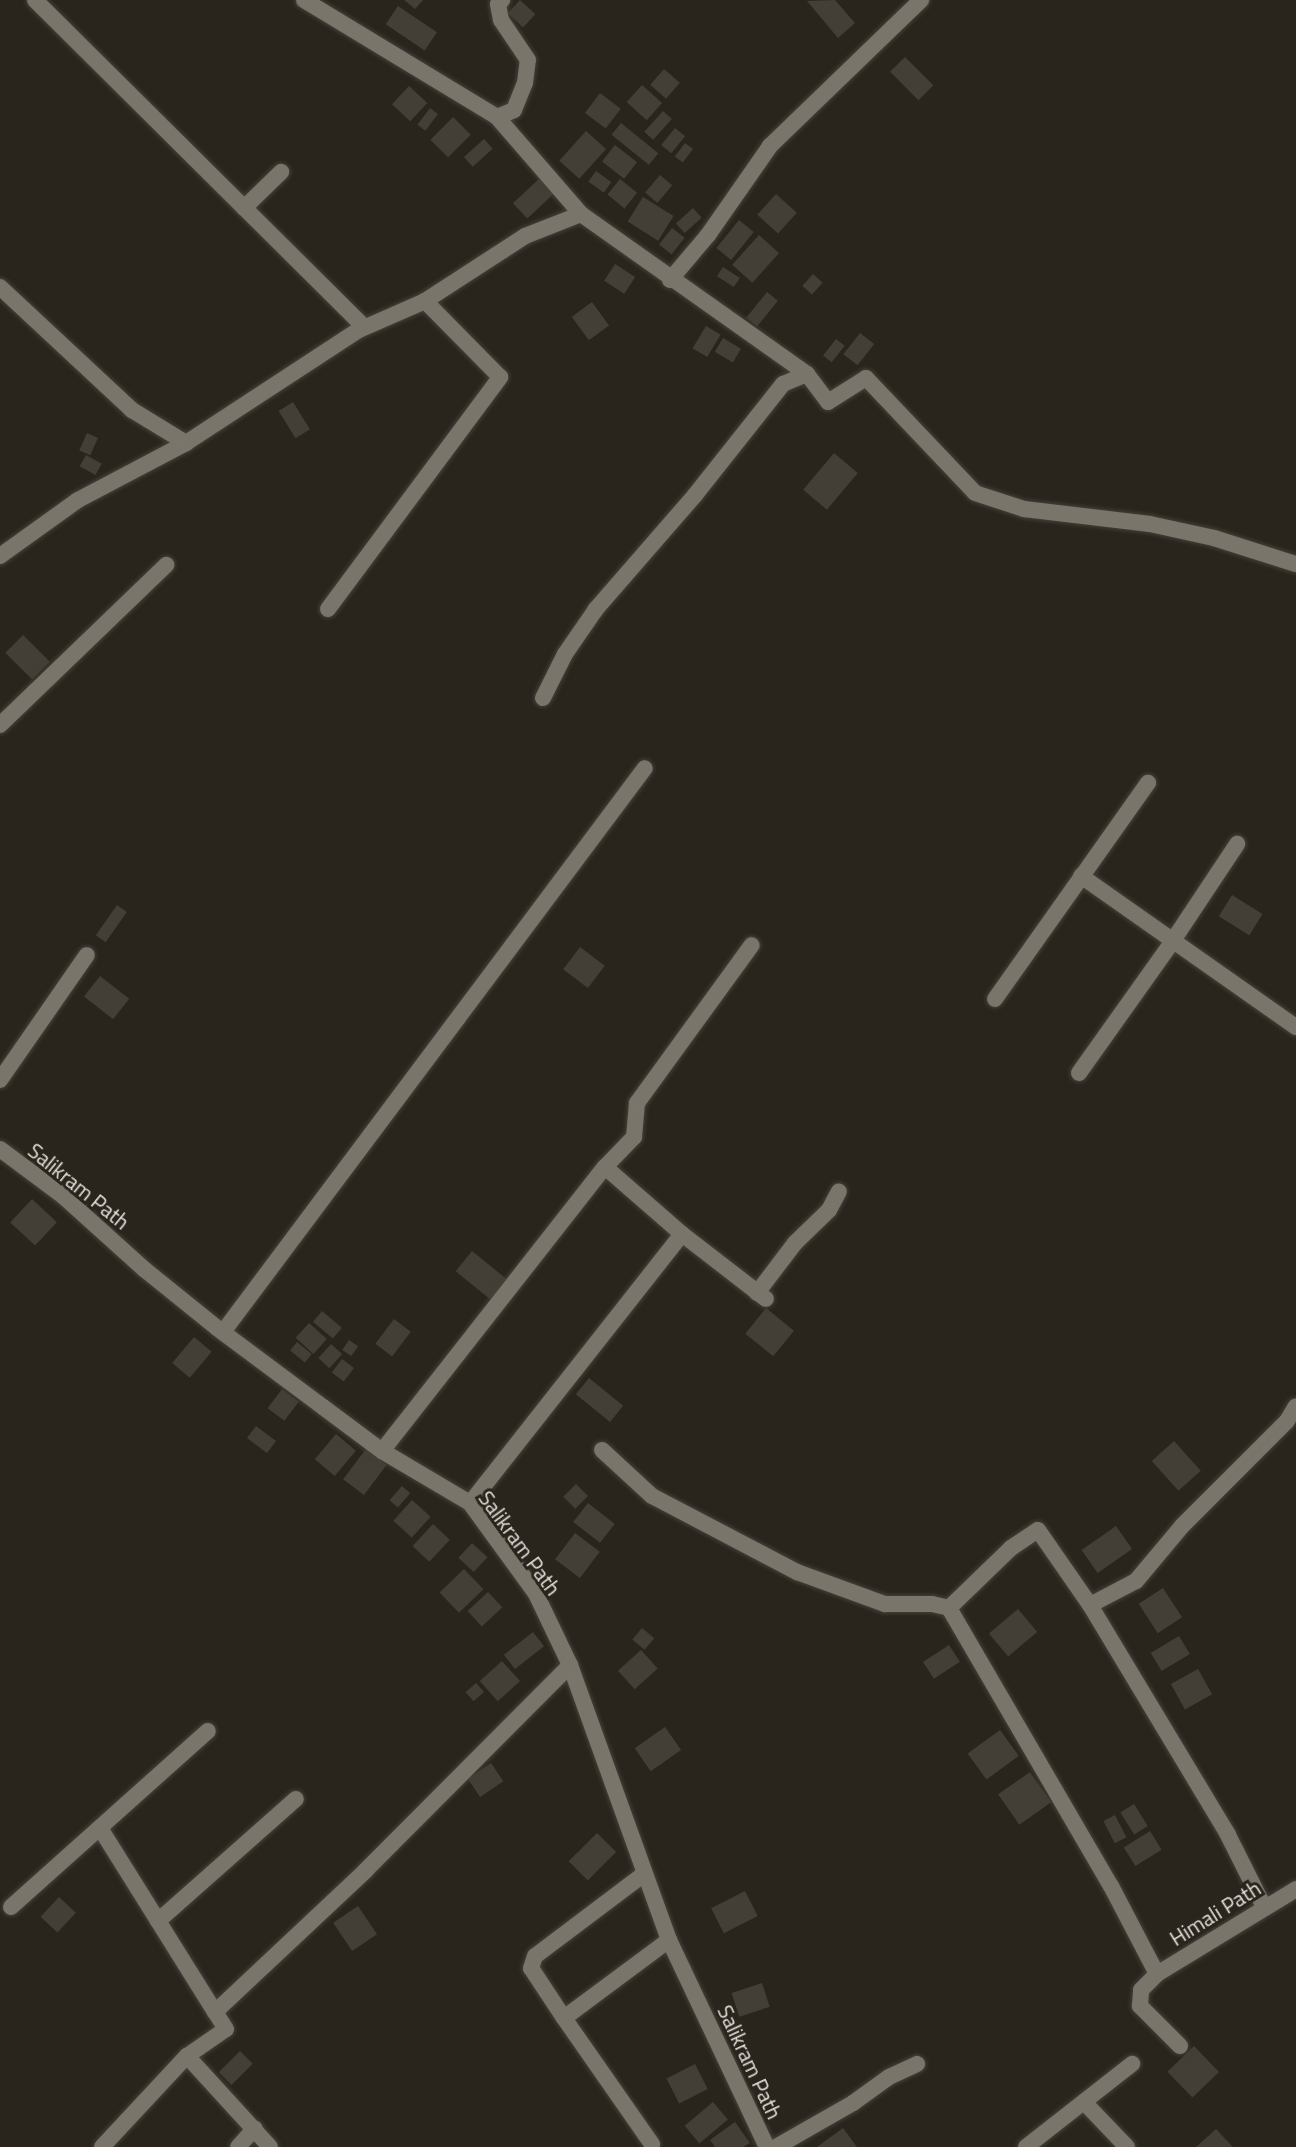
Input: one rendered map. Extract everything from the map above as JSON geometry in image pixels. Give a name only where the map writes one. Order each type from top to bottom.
[{"type":"street","points":[[304,0],[497,117],[581,214],[670,280],[807,374],[828,402],[866,378],[975,493],[1024,509],[1150,524],[1214,538],[1296,564]]},
{"type":"street","points":[[497,117],[514,110],[525,83],[528,60],[501,20],[498,4],[502,0]]},
{"type":"street","points":[[670,280],[708,236],[770,146],[921,0]]},
{"type":"street","points":[[45,3],[363,327]]},
{"type":"street","points":[[244,208],[281,172]]},
{"type":"street","points":[[0,556],[78,500],[186,443],[363,327],[425,301],[524,236],[581,214]]},
{"type":"street","points":[[0,287],[132,410],[186,443]]},
{"type":"street","points":[[328,609],[500,377],[425,301]]},
{"type":"street","points":[[543,698],[565,654],[596,609],[695,495],[783,384],[807,374]]},
{"type":"street","points":[[0,734],[0,724],[166,565]]},
{"type":"street","points":[[223,1332],[645,768]]},
{"type":"street","points":[[995,999],[1148,783]]},
{"type":"street","points":[[1079,1073],[1172,942],[1237,844]]},
{"type":"street","points":[[1082,876],[1296,1027]]},
{"type":"street","points":[[382,1451],[605,1167],[634,1138],[637,1103],[752,945]]},
{"type":"street","points":[[0,1080],[87,955]]},
{"type":"street","name":"Salikram Path","points":[[0,1149],[63,1196],[145,1269],[223,1332],[382,1451],[470,1503],[536,1594],[570,1665],[669,1940],[768,2147]]},
{"type":"street","points":[[605,1167],[682,1234],[762,1296],[795,1243],[829,1210],[839,1191]]},
{"type":"street","points":[[470,1503],[682,1234]]},
{"type":"street","points":[[1090,1605],[1136,1581],[1182,1526],[1287,1421],[1296,1406]]},
{"type":"street","points":[[602,1450],[652,1496],[797,1572],[885,1604],[932,1604],[948,1608],[1111,1886],[1157,1974],[1140,1990],[1140,2006],[1180,2046]]},
{"type":"street","points":[[948,1608],[1011,1548],[1038,1530],[1090,1605],[1228,1835],[1264,1906]]},
{"type":"street","points":[[215,2011],[366,1870],[570,1665]]},
{"type":"street","points":[[11,1907],[208,1731]]},
{"type":"street","points":[[158,1921],[296,1799]]},
{"type":"street","points":[[100,1828],[226,2029],[187,2056],[102,2147]]},
{"type":"street","points":[[644,1874],[531,1962],[531,1968],[652,2144]]},
{"type":"street","name":"Himali Path","points":[[1157,1974],[1264,1906],[1296,1889]]},
{"type":"street","points":[[564,2018],[669,1940]]},
{"type":"street","points":[[187,2056],[270,2147]]},
{"type":"street","points":[[776,2147],[853,2103],[889,2077],[917,2064]]},
{"type":"street","points":[[1026,2147],[1132,2064]]},
{"type":"street","points":[[1084,2102],[1127,2147]]},
{"type":"street","points":[[238,2147],[255,2128]]},
{"type":"building","points":[[404,0],[423,0],[415,9]]},
{"type":"building","points":[[520,0],[535,14],[523,27],[508,13]]},
{"type":"building","points":[[835,0],[855,23],[838,38],[807,1]]},
{"type":"building","points":[[398,6],[437,32],[425,51],[386,24]]},
{"type":"building","points":[[905,57],[933,85],[918,100],[890,72]]},
{"type":"building","points":[[664,69],[680,83],[666,99],[650,85]]},
{"type":"building","points":[[642,85],[662,103],[647,120],[627,102]]},
{"type":"building","points":[[409,86],[427,103],[410,121],[392,104]]},
{"type":"building","points":[[600,93],[621,109],[606,129],[585,113]]},
{"type":"building","points":[[430,108],[438,114],[425,131],[417,125]]},
{"type":"building","points":[[663,111],[672,119],[653,140],[644,132]]},
{"type":"building","points":[[453,117],[471,135],[448,157],[430,140]]},
{"type":"building","points":[[621,123],[658,153],[649,165],[612,135]]},
{"type":"building","points":[[675,128],[685,136],[671,153],[661,145]]},
{"type":"building","points":[[586,131],[606,149],[579,179],[559,161]]},
{"type":"building","points":[[484,139],[493,149],[473,167],[464,157]]},
{"type":"building","points":[[685,143],[693,149],[683,163],[675,157]]},
{"type":"building","points":[[615,145],[637,162],[624,179],[602,162]]},
{"type":"building","points":[[596,171],[611,182],[604,193],[588,182]]},
{"type":"building","points":[[660,175],[672,185],[657,203],[645,193]]},
{"type":"building","points":[[540,178],[554,193],[527,219],[513,203]]},
{"type":"building","points":[[620,179],[637,193],[625,208],[607,195]]},
{"type":"building","points":[[776,194],[797,213],[778,234],[757,215]]},
{"type":"building","points":[[643,197],[674,216],[658,241],[628,222]]},
{"type":"building","points":[[693,208],[702,218],[685,233],[676,223]]},
{"type":"building","points":[[739,220],[754,232],[731,260],[716,248]]},
{"type":"building","points":[[672,228],[685,238],[672,254],[659,245]]},
{"type":"building","points":[[759,235],[779,253],[752,283],[732,265]]},
{"type":"building","points":[[615,264],[635,277],[624,294],[604,281]]},
{"type":"building","points":[[723,267],[740,278],[734,287],[717,276]]},
{"type":"building","points":[[813,274],[823,283],[812,295],[802,286]]},
{"type":"building","points":[[767,292],[778,301],[757,326],[746,318]]},
{"type":"building","points":[[592,302],[609,325],[589,340],[572,317]]},
{"type":"building","points":[[706,326],[721,335],[707,357],[693,348]]},
{"type":"building","points":[[860,333],[874,344],[858,365],[843,354]]},
{"type":"building","points":[[723,338],[741,349],[733,363],[715,352]]},
{"type":"building","points":[[836,339],[845,346],[832,362],[823,356]]},
{"type":"building","points":[[293,402],[310,429],[296,438],[279,411]]},
{"type":"building","points":[[87,433],[98,438],[90,455],[79,450]]},
{"type":"building","points":[[834,453],[858,473],[827,510],[803,490]]},
{"type":"building","points":[[86,455],[102,464],[95,475],[80,466]]},
{"type":"building","points":[[23,635],[50,662],[32,680],[5,653]]},
{"type":"building","points":[[1232,895],[1263,914],[1249,935],[1219,916]]},
{"type":"building","points":[[117,905],[127,912],[106,942],[96,935]]},
{"type":"building","points":[[580,947],[605,966],[588,988],[563,969]]},
{"type":"building","points":[[100,976],[129,999],[113,1019],[84,996]]},
{"type":"building","points":[[32,1199],[57,1222],[35,1246],[10,1222]]},
{"type":"building","points":[[472,1251],[508,1280],[491,1300],[456,1271]]},
{"type":"building","points":[[766,1308],[794,1331],[773,1356],[745,1334]]},
{"type":"building","points":[[322,1311],[342,1328],[333,1338],[313,1322]]},
{"type":"building","points":[[394,1319],[411,1332],[392,1356],[375,1344]]},
{"type":"building","points":[[309,1323],[327,1339],[313,1354],[296,1338]]},
{"type":"building","points":[[194,1337],[212,1352],[190,1378],[172,1363]]},
{"type":"building","points":[[349,1340],[358,1346],[351,1356],[342,1350]]},
{"type":"building","points":[[297,1342],[312,1354],[305,1363],[290,1351]]},
{"type":"building","points":[[331,1344],[342,1354],[329,1368],[318,1358]]},
{"type":"building","points":[[342,1359],[354,1368],[344,1382],[332,1373]]},
{"type":"building","points":[[589,1378],[623,1406],[610,1422],[576,1394]]},
{"type":"building","points":[[282,1389],[299,1402],[284,1421],[268,1408]]},
{"type":"building","points":[[256,1426],[276,1441],[267,1453],[247,1438]]},
{"type":"building","points":[[336,1434],[356,1451],[335,1476],[315,1459]]},
{"type":"building","points":[[1174,1441],[1201,1471],[1178,1491],[1152,1461]]},
{"type":"building","points":[[366,1449],[387,1465],[364,1495],[343,1479]]},
{"type":"building","points":[[576,1484],[588,1496],[575,1509],[563,1497]]},
{"type":"building","points":[[402,1486],[410,1493],[398,1508],[390,1500]]},
{"type":"building","points":[[412,1500],[431,1517],[412,1538],[393,1521]]},
{"type":"building","points":[[588,1503],[615,1524],[600,1543],[573,1522]]},
{"type":"building","points":[[433,1524],[450,1540],[429,1562],[413,1546]]},
{"type":"building","points":[[1116,1526],[1132,1549],[1098,1573],[1082,1550]]},
{"type":"building","points":[[575,1533],[600,1552],[580,1578],[555,1559]]},
{"type":"building","points":[[472,1543],[487,1557],[474,1572],[458,1558]]},
{"type":"building","points":[[464,1569],[483,1589],[459,1613],[440,1593]]},
{"type":"building","points":[[1163,1588],[1182,1617],[1158,1633],[1139,1604]]},
{"type":"building","points":[[488,1592],[502,1607],[482,1626],[468,1611]]},
{"type":"building","points":[[1018,1609],[1037,1632],[1008,1656],[989,1633]]},
{"type":"building","points":[[642,1628],[654,1638],[645,1650],[632,1639]]},
{"type":"building","points":[[533,1632],[544,1646],[515,1669],[504,1655]]},
{"type":"building","points":[[1179,1636],[1190,1654],[1162,1671],[1151,1653]]},
{"type":"building","points":[[949,1645],[960,1662],[934,1679],[923,1662]]},
{"type":"building","points":[[641,1650],[658,1669],[635,1689],[618,1671]]},
{"type":"building","points":[[502,1661],[520,1681],[498,1701],[480,1681]]},
{"type":"building","points":[[1198,1669],[1212,1694],[1185,1709],[1171,1684]]},
{"type":"building","points":[[476,1683],[484,1692],[474,1701],[466,1692]]},
{"type":"building","points":[[665,1727],[681,1750],[651,1771],[635,1748]]},
{"type":"building","points":[[1000,1730],[1019,1756],[986,1779],[968,1754]]},
{"type":"building","points":[[491,1763],[503,1781],[480,1797],[468,1779]]},
{"type":"building","points":[[1030,1772],[1051,1802],[1019,1825],[998,1794]]},
{"type":"building","points":[[1134,1804],[1148,1826],[1134,1835],[1120,1812]]},
{"type":"building","points":[[1115,1815],[1126,1837],[1115,1843],[1103,1821]]},
{"type":"building","points":[[1150,1831],[1162,1850],[1135,1866],[1124,1847]]},
{"type":"building","points":[[597,1833],[616,1852],[588,1880],[569,1861]]},
{"type":"building","points":[[745,1891],[758,1916],[724,1933],[711,1908]]},
{"type":"building","points":[[59,1897],[76,1913],[57,1932],[41,1917]]},
{"type":"building","points":[[358,1906],[377,1934],[352,1951],[333,1923]]},
{"type":"building","points":[[762,1983],[770,2007],[739,2017],[732,1993]]},
{"type":"building","points":[[1194,2046],[1219,2072],[1192,2098],[1167,2072]]},
{"type":"building","points":[[240,2051],[253,2064],[232,2085],[219,2072]]},
{"type":"building","points":[[695,2064],[708,2089],[679,2103],[666,2079]]},
{"type":"building","points":[[713,2102],[728,2120],[699,2143],[685,2126]]},
{"type":"building","points":[[735,2122],[750,2143],[743,2147],[715,2147],[710,2140]]},
{"type":"building","points":[[843,2128],[857,2147],[817,2147]]},
{"type":"building","points":[[1216,2129],[1233,2147],[1196,2147]]}]
